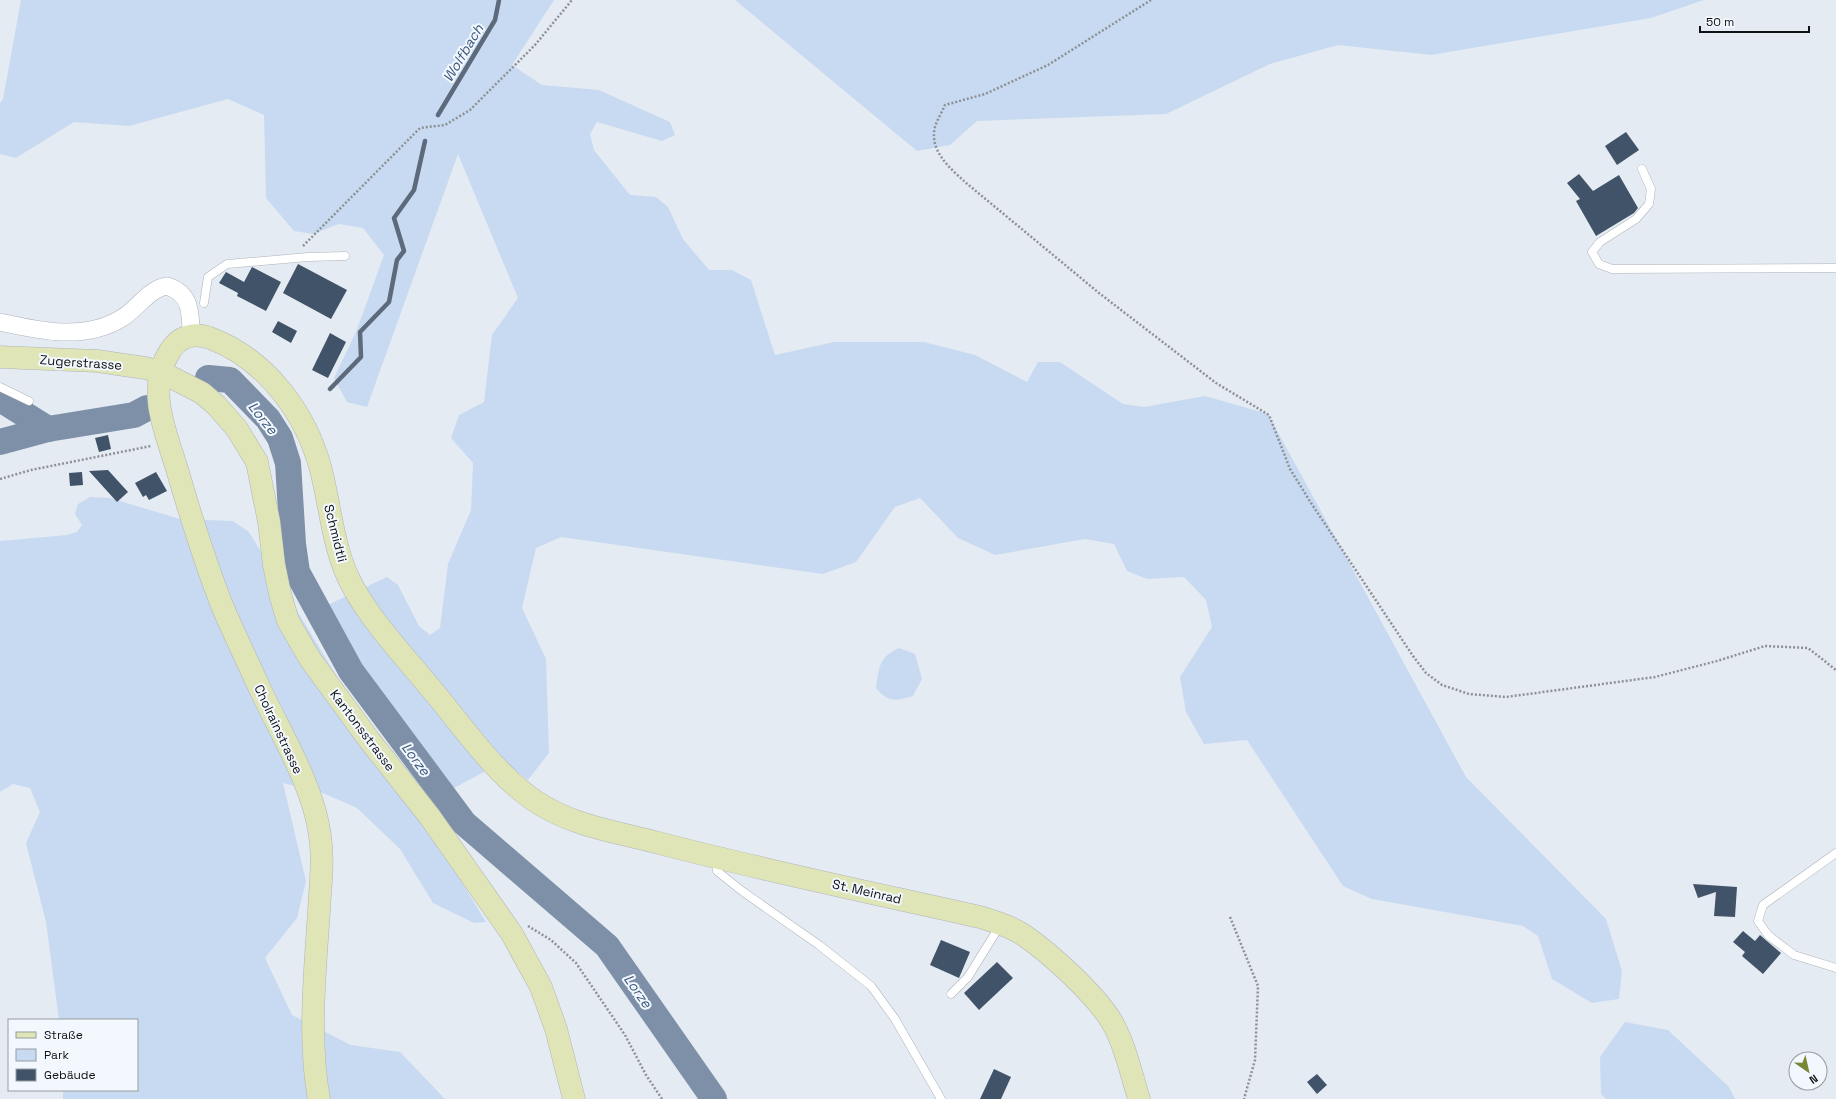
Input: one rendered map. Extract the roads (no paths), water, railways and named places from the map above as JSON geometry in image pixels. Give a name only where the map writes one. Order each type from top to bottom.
[{"type":"street","points":[[0,322],[38,330],[77,333],[100,328],[122,318],[156,290],[167,286],[178,292],[188,304],[191,310],[192,335],[177,342],[171,349],[161,372]]},
{"type":"street","name":"Schmidtli","points":[[192,335],[207,336],[235,349],[270,378],[291,403],[314,449],[321,471],[335,540],[346,573],[354,588],[378,625],[487,755],[516,786]]},
{"type":"street","name":"Zugerstrasse","points":[[0,357],[97,361],[145,368],[161,372]]},
{"type":"street","name":"Cholrainstrasse","points":[[161,372],[157,386],[160,412],[190,515],[221,603],[311,795],[320,835],[322,868],[316,965],[313,1056],[319,1099]]},
{"type":"street","name":"Kantonsstrasse","points":[[161,372],[202,393],[216,405],[248,445],[257,462],[269,522],[274,565],[280,594],[288,621],[310,659],[370,741],[430,817],[512,934],[541,987],[556,1029],[574,1099]]},
{"type":"street","name":"St. Meinrad","points":[[516,786],[552,812],[576,822],[716,858],[980,917],[1002,924],[1025,936],[1060,964],[1101,1006],[1120,1037],[1139,1099]]},
{"type":"lane","points":[[1642,169],[1651,189],[1649,204],[1636,219],[1600,242],[1592,252],[1599,264],[1612,269],[1836,268]]},
{"type":"lane","points":[[204,303],[208,278],[227,264],[308,257],[345,256]]},
{"type":"lane","points":[[0,387],[29,401]]},
{"type":"lane","points":[[1836,853],[1763,905],[1758,921],[1768,935],[1794,955],[1836,968]]},
{"type":"lane","points":[[716,858],[717,871],[742,891],[819,945],[871,986],[895,1019],[941,1099]]},
{"type":"lane","points":[[952,994],[968,976],[1002,924]]},
{"type":"waterway","name":"Wolfbach","points":[[438,115],[495,20],[499,0]]},
{"type":"waterway","name":"Wolfbach","points":[[330,389],[361,357],[360,332],[389,302],[397,260],[404,251],[394,218],[414,190],[425,141]]},
{"type":"waterway","name":"Lorze","points":[[208,378],[230,380],[268,419],[280,438],[288,463],[293,544],[297,572],[351,671],[464,823],[607,946],[714,1099]]},
{"type":"waterway","points":[[0,399],[48,429]]},
{"type":"waterway","name":"Lorze","points":[[0,442],[48,429],[134,415],[147,408]]}]
